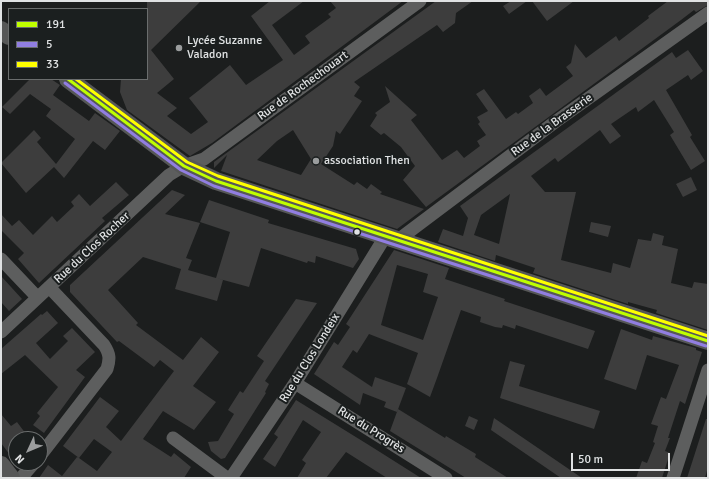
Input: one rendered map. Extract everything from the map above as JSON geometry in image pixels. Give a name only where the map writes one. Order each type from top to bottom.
[{"type":"main road","points":[[69,80],[184,166],[216,181],[708,341]]},
{"type":"main road","points":[[1,465],[11,478]]},
{"type":"street","name":"Rue de Rochechouart","points":[[184,166],[204,159],[420,1]]},
{"type":"street","name":"Rue de la Brasserie","points":[[392,239],[708,13]]},
{"type":"street","name":"Rue du Clos Rocher","points":[[1,332],[169,175],[184,166]]},
{"type":"street","name":"Rue du Clos Londeix","points":[[231,478],[392,239]]},
{"type":"street","points":[[1,259],[37,297]]},
{"type":"street","points":[[48,446],[107,369],[110,361],[109,353],[104,345],[50,287]]},
{"type":"street","points":[[673,478],[708,370]]},
{"type":"street","name":"Rue du Progrès","points":[[295,383],[446,478]]},
{"type":"street","points":[[173,438],[227,478]]},
{"type":"building","points":[[147,1],[201,1],[151,50],[174,79],[157,93],[177,108],[167,116],[191,134],[208,122],[189,98],[230,65],[246,85],[283,60],[251,16],[270,1],[304,1],[272,25],[294,55],[310,43],[305,36],[331,17],[328,14],[336,8],[330,1],[403,1],[212,143],[190,156],[127,110],[120,92],[121,80],[148,80]]},
{"type":"building","points":[[436,1],[473,1],[456,13],[455,23],[443,32],[437,25],[354,82],[360,87],[354,96],[362,101],[340,134],[336,131],[333,146],[321,164],[354,185],[357,182],[367,189],[371,184],[382,192],[380,194],[424,209],[397,229],[221,171],[227,155],[214,168],[214,162]],"holes":[[[293,130],[311,159],[301,175],[257,160],[277,141]]]},
{"type":"building","points":[[511,1],[527,1],[509,14],[503,6]]},
{"type":"building","points":[[532,1],[574,1],[547,21]]},
{"type":"building","points":[[668,1],[708,1],[708,5],[696,12],[694,10],[426,207],[403,180],[415,166],[401,147],[384,133],[381,135],[370,126],[377,115],[375,113],[390,102],[385,86],[417,115],[411,120],[442,160],[457,150],[464,158],[480,146],[477,141],[486,135],[478,124],[480,122],[477,117],[488,111],[476,94],[484,89],[506,119],[516,112],[518,114],[533,103],[529,96],[540,88],[546,96],[573,76],[566,67],[571,63],[575,44],[586,58],[616,36],[619,41]]},
{"type":"building","points":[[688,50],[703,71],[691,80],[688,75],[666,90],[692,135],[690,137],[705,161],[691,170],[670,135],[674,132],[654,100],[638,112],[636,107],[611,124],[621,136],[610,144],[600,130],[558,162],[555,158],[531,176],[545,192],[576,192],[561,260],[611,273],[613,263],[630,268],[638,239],[651,241],[653,233],[664,236],[662,245],[678,249],[671,283],[692,288],[694,282],[708,284],[708,330],[656,313],[657,310],[628,302],[628,304],[533,273],[535,268],[496,255],[495,261],[438,242],[443,229],[463,236],[468,218],[460,206],[672,52],[676,58]],"holes":[[[510,194],[499,244],[474,235],[481,215]]]},
{"type":"building","points":[[29,80],[52,80],[60,85],[53,95],[89,121],[95,113],[120,131],[105,150],[93,141],[64,178],[54,167],[26,193],[1,163],[34,130],[41,138],[37,142],[56,164],[75,139],[46,116],[51,109],[30,94],[10,114],[2,107]]},
{"type":"building","points":[[691,177],[697,190],[683,197],[676,184]]},
{"type":"building","points":[[116,182],[129,195],[102,218],[105,221],[39,283],[18,259],[24,253],[1,230],[1,214],[12,226],[19,220],[33,235],[52,216],[57,222],[74,206],[71,202],[79,194],[90,206]]},
{"type":"building","points":[[172,190],[185,195],[165,214],[200,223],[186,258],[192,260],[188,270],[223,280],[217,301],[175,289],[181,269],[143,257],[108,290],[138,323],[136,325],[183,360],[201,337],[219,352],[193,386],[216,402],[194,430],[163,411],[143,439],[171,457],[174,453],[191,467],[184,478],[39,478],[44,471],[48,471],[48,465],[62,476],[77,457],[79,458],[63,446],[100,397],[119,411],[106,427],[121,441],[174,371],[160,360],[154,367],[119,341],[117,342],[70,292],[70,285]],"holes":[[[94,439],[112,452],[97,471],[79,458]]]},
{"type":"building","points":[[209,200],[269,220],[268,223],[356,249],[359,259],[353,268],[316,256],[315,263],[308,261],[307,263],[261,248],[249,287],[216,278],[230,232],[200,222]]},
{"type":"building","points":[[591,222],[611,226],[608,237],[589,232]]},
{"type":"building","points":[[394,250],[449,268],[445,279],[505,299],[504,301],[595,331],[588,349],[516,325],[515,329],[503,325],[502,328],[495,327],[480,322],[481,317],[461,310],[430,397],[407,384],[418,353],[369,334],[357,353],[353,350],[342,367],[372,387],[375,377],[406,388],[397,412],[384,407],[386,402],[363,393],[360,405],[314,374],[334,342],[338,345],[350,327],[346,324]],"holes":[[[397,265],[428,274],[423,292],[438,297],[423,340],[381,325]]]},
{"type":"building","points":[[1,276],[22,299],[9,311],[1,302]]},
{"type":"building","points":[[296,299],[317,303],[265,381],[269,384],[265,392],[266,393],[225,458],[221,459],[211,451],[208,442],[218,441],[234,414],[228,410],[240,391],[243,393],[264,361],[257,356]]},
{"type":"building","points":[[47,311],[58,323],[36,343],[50,359],[68,341],[63,336],[72,328],[95,352],[76,370],[85,377],[45,431],[41,431],[33,425],[40,416],[37,413],[58,387],[25,355],[1,374],[1,349],[41,314],[42,315]]},
{"type":"building","points":[[621,329],[652,340],[653,336],[696,348],[696,350],[702,352],[685,404],[680,401],[668,438],[670,438],[665,451],[670,453],[662,478],[636,478],[642,461],[647,463],[655,443],[653,442],[658,426],[651,424],[661,397],[666,399],[679,365],[647,355],[636,390],[604,379]]},
{"type":"building","points":[[510,361],[525,365],[519,386],[600,411],[594,429],[500,398]]},
{"type":"building","points":[[296,400],[421,478],[387,478],[346,452],[326,478],[297,478],[306,463],[302,460],[321,432],[303,420],[275,467],[263,459],[278,437],[274,434]]},
{"type":"building","points":[[398,409],[445,438],[446,436],[476,454],[475,457],[508,478],[466,478],[390,431]]},
{"type":"building","points":[[1,414],[11,426],[17,422],[24,431],[8,431],[8,452],[1,443]]},
{"type":"building","points":[[469,416],[478,420],[474,430],[465,426]]},
{"type":"building","points":[[494,418],[582,478],[561,478],[491,430]]},
{"type":"building","points":[[706,419],[708,419],[708,467],[705,478],[687,478]]},
{"type":"transit line","name":"191","points":[[69,80],[184,166],[216,181],[708,341]]},
{"type":"transit line","name":"33","points":[[77,80],[187,162],[218,176],[708,336]]},
{"type":"transit line","name":"5","points":[[65,83],[181,170],[214,186],[706,346]]},
{"type":"place","name":"Lycée Suzanne Valadon","points":[[179,48]]},
{"type":"place","name":"association Then","points":[[316,161]]}]
